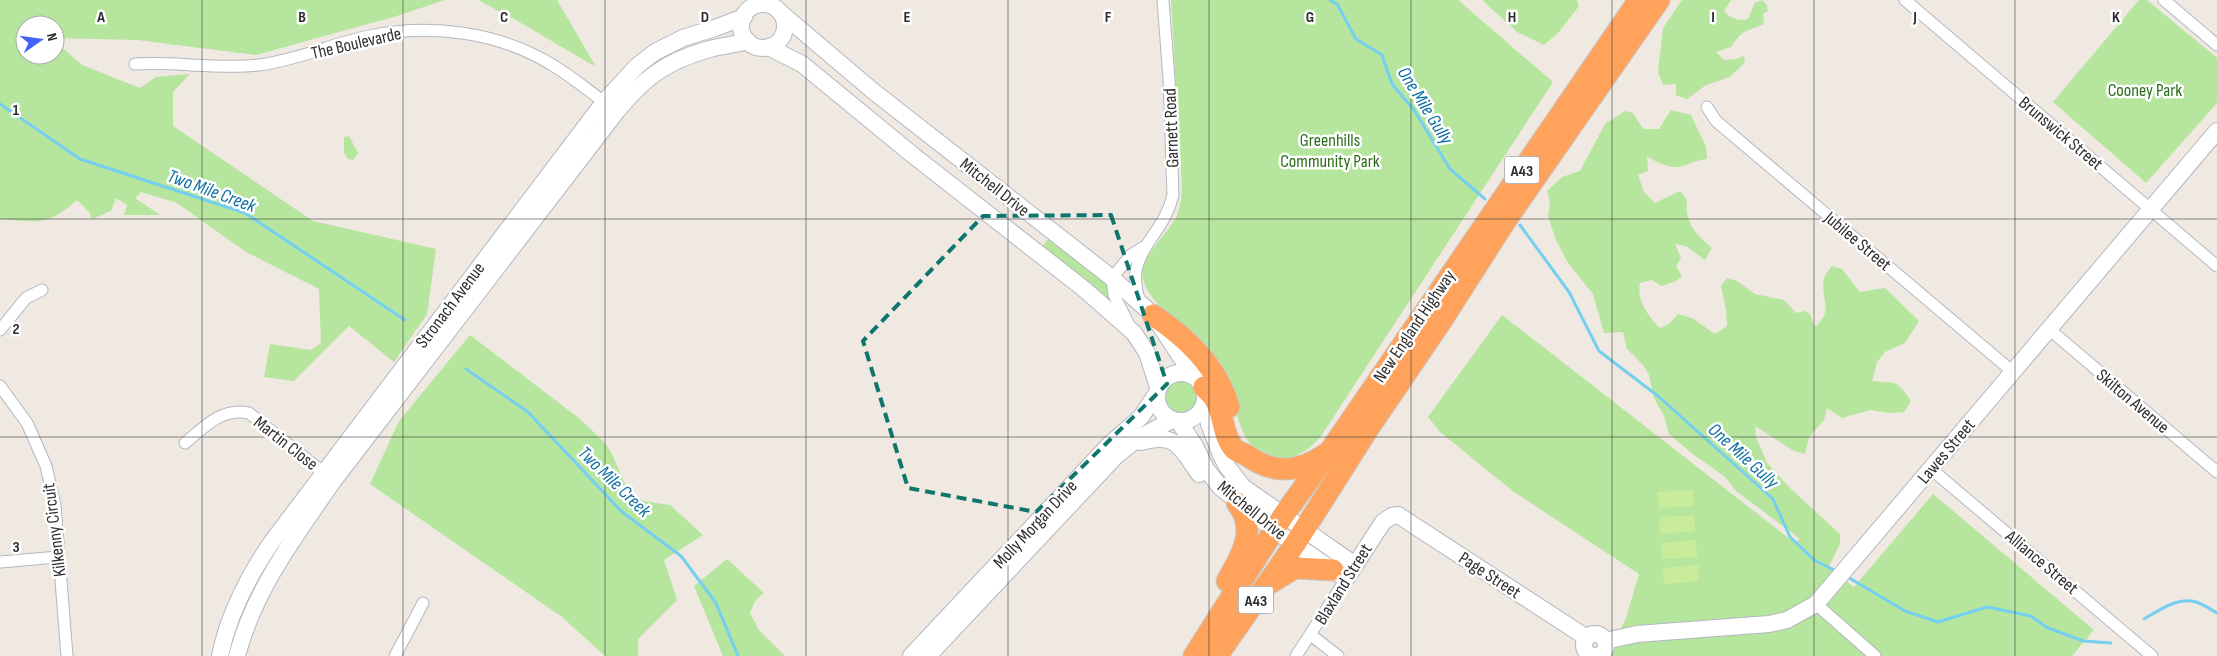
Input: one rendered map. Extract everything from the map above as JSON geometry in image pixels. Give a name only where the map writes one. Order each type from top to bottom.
[{"type":"highway","name":"New England Highway","points":[[1194,656],[1279,523],[1639,0]]},
{"type":"highway","name":"New England Highway","points":[[1217,656],[1264,590],[1506,220],[1659,0]]},
{"type":"highway","points":[[1147,309],[1187,340],[1211,369],[1220,384],[1237,435],[1246,454]]},
{"type":"highway","points":[[1200,388],[1214,397],[1229,440],[1235,450],[1246,454],[1262,465],[1283,470],[1297,469],[1307,466],[1330,451]]},
{"type":"highway","points":[[1207,635],[1228,580],[1237,564],[1248,531],[1247,517],[1237,503]]},
{"type":"highway","points":[[1264,590],[1278,577],[1295,568],[1339,574]]},
{"type":"street","name":"Garnett Road","points":[[1147,309],[1134,280],[1135,272],[1144,247],[1170,210],[1173,195],[1169,79],[1162,0]]},
{"type":"street","name":"Brunswick Street","points":[[1905,0],[2217,266]]},
{"type":"street","points":[[2164,0],[2217,45]]},
{"type":"street","points":[[760,4],[778,8],[784,21],[784,34],[776,44],[768,47],[760,47],[748,41],[742,30],[744,11],[760,4]]},
{"type":"street","name":"Mitchell Drive","points":[[778,8],[873,90],[1112,278],[1147,309],[1200,388],[1215,442],[1226,466],[1243,487],[1279,523]]},
{"type":"street","name":"Stronach Avenue","points":[[237,656],[256,601],[329,476],[604,102],[637,66],[656,52],[683,38],[715,28],[744,11]]},
{"type":"street","name":"The Boulevarde","points":[[134,64],[160,62],[225,68],[260,65],[288,60],[369,36],[402,30],[438,30],[475,35],[509,44],[554,66],[617,111]]},
{"type":"street","name":"Stronach Avenue","points":[[220,656],[222,643],[248,581],[271,543],[329,476],[617,111],[642,82],[672,63],[707,50],[748,41]]},
{"type":"street","name":"Mitchell Drive","points":[[768,47],[802,64],[914,156],[1084,289],[1134,333],[1147,353],[1158,390]]},
{"type":"street","name":"Jubilee Street","points":[[1707,107],[1716,121],[2013,372]]},
{"type":"street","name":"Lawes Street","points":[[1604,641],[1637,634],[1770,624],[1787,620],[1816,604],[2217,131]]},
{"type":"street","name":"Garnett Road","points":[[1112,278],[1131,255],[1144,247]]},
{"type":"street","points":[[1112,278],[1114,295],[1134,333]]},
{"type":"street","points":[[0,330],[26,298],[42,290]]},
{"type":"street","name":"Skilton Avenue","points":[[2049,329],[2217,472]]},
{"type":"street","points":[[1175,373],[1200,388],[1198,415],[1176,421],[1162,412],[1158,405],[1158,390],[1166,377],[1175,373]]},
{"type":"street","name":"Kilkenny Circuit","points":[[0,386],[27,423],[46,466],[55,505],[67,656]]},
{"type":"street","name":"Molly Morgan Drive","points":[[912,656],[1103,451],[1141,417],[1158,390]]},
{"type":"street","name":"Martin Close","points":[[185,443],[211,421],[230,412],[248,413],[329,476]]},
{"type":"street","name":"Mitchell Drive","points":[[1176,421],[1195,446],[1206,469],[1221,488],[1237,503],[1279,523],[1299,537],[1339,574]]},
{"type":"street","name":"Molly Morgan Drive","points":[[928,656],[1126,447],[1147,432],[1176,421]]},
{"type":"street","points":[[1126,447],[1152,438],[1165,438],[1179,446],[1202,478],[1221,488]]},
{"type":"street","name":"Alliance Street","points":[[1931,469],[2152,656]]},
{"type":"street","name":"Blaxland Street","points":[[1296,656],[1311,635],[1339,574],[1355,565],[1383,522],[1392,516]]},
{"type":"street","name":"Page Street","points":[[1392,516],[1403,518],[1587,638]]},
{"type":"street","name":"Mitchell Drive","points":[[1299,537],[1355,565]]},
{"type":"street","points":[[0,562],[58,557]]},
{"type":"street","points":[[396,656],[423,603]]},
{"type":"street","points":[[1816,604],[1875,656]]},
{"type":"street","points":[[1311,635],[1338,656]]},
{"type":"street","points":[[1597,635],[1604,641],[1604,651],[1599,655],[1592,656],[1584,648],[1587,638],[1597,635]]},
{"type":"highlighted area","points":[[1111,215],[1167,384],[1036,512],[908,488],[863,341],[983,216]]},
{"type":"green space","points":[[0,0],[445,0],[397,16],[256,55],[137,40],[65,38],[65,15],[15,15],[15,65],[65,65],[65,50],[82,65],[140,88],[156,77],[190,74],[173,92],[173,126],[313,221],[436,249],[427,314],[394,362],[349,326],[294,381],[264,377],[270,344],[311,350],[321,343],[319,289],[246,252],[177,203],[141,192],[135,198],[160,215],[124,215],[127,205],[116,198],[111,211],[92,219],[89,212],[77,200],[58,215],[41,221],[0,219]]},
{"type":"green space","points":[[478,0],[557,0],[596,67],[514,19]]},
{"type":"green space","name":"Greenhills Community Park","points":[[1171,0],[1458,0],[1553,82],[1321,436],[1308,449],[1293,457],[1277,458],[1268,456],[1252,445],[1242,430],[1230,392],[1223,377],[1200,346],[1151,296],[1142,274],[1150,253],[1177,216],[1182,190]]},
{"type":"green space","points":[[1482,0],[1577,0],[1579,6],[1558,33],[1544,45],[1517,32]]},
{"type":"green space","points":[[1682,0],[1731,0],[1724,11],[1738,20],[1748,19],[1755,3],[1762,0],[1767,5],[1768,11],[1763,14],[1764,24],[1744,32],[1731,47],[1716,52],[1724,60],[1744,56],[1745,62],[1730,77],[1706,85],[1687,99],[1676,95],[1676,84],[1663,85],[1658,72],[1663,28]]},
{"type":"green space","name":"Cooney Park","points":[[2139,0],[2147,0],[2217,58],[2217,103],[2146,183],[2053,102]]},
{"type":"green space","points":[[1671,110],[1691,115],[1706,147],[1707,159],[1674,167],[1647,157],[1648,171],[1638,175],[1644,192],[1655,203],[1680,191],[1687,200],[1687,215],[1692,227],[1712,248],[1705,260],[1686,246],[1675,244],[1681,258],[1676,266],[1682,276],[1676,281],[1661,286],[1652,280],[1640,283],[1641,301],[1651,319],[1660,328],[1669,324],[1678,314],[1692,318],[1715,334],[1727,326],[1721,286],[1727,278],[1737,281],[1755,294],[1784,300],[1796,313],[1804,311],[1810,314],[1815,327],[1821,321],[1826,310],[1823,286],[1826,274],[1832,266],[1842,269],[1860,292],[1885,288],[1919,321],[1905,343],[1885,352],[1877,362],[1872,381],[1898,385],[1911,401],[1904,412],[1889,413],[1870,410],[1842,418],[1827,408],[1824,420],[1809,437],[1805,454],[1794,451],[1755,426],[1756,437],[1767,463],[1792,490],[1840,534],[1840,544],[1828,568],[1854,587],[1933,494],[2094,630],[2072,656],[1608,656],[1626,618],[1639,574],[1514,492],[1440,432],[1428,417],[1502,315],[1795,543],[1800,539],[1736,491],[1724,476],[1694,455],[1669,434],[1664,416],[1654,398],[1649,375],[1644,366],[1627,349],[1623,332],[1604,333],[1593,294],[1568,263],[1555,238],[1548,216],[1550,201],[1547,191],[1562,177],[1580,171],[1605,124],[1625,111],[1633,113],[1643,129],[1659,129]]},
{"type":"green space","points":[[349,136],[358,153],[353,160],[348,159],[344,153],[344,137]]},
{"type":"green space","points":[[1050,237],[1107,283],[1111,302],[1040,249]]},
{"type":"green space","points":[[470,335],[580,419],[604,442],[611,452],[626,486],[633,494],[644,501],[670,505],[703,535],[664,560],[677,600],[638,639],[638,656],[605,656],[562,617],[370,484],[399,421]]},
{"type":"green space","points":[[1181,379],[1194,384],[1199,397],[1194,410],[1181,415],[1168,410],[1163,397],[1168,384]]},
{"type":"green space","points":[[1693,490],[1694,506],[1659,508],[1657,492]]},
{"type":"green space","points":[[1694,515],[1695,531],[1660,534],[1659,517]]},
{"type":"green space","points":[[1696,540],[1697,557],[1662,559],[1661,543]]},
{"type":"green space","points":[[727,559],[764,593],[755,601],[750,613],[759,630],[785,656],[723,656],[694,586]]},
{"type":"green space","points":[[1698,565],[1699,581],[1664,584],[1662,568]]},
{"type":"waterway","name":"One Mile Gully","points":[[1330,0],[1337,4],[1356,39],[1382,55],[1392,84],[1414,110],[1450,169],[1485,199]]},
{"type":"waterway","name":"Two Mile Creek","points":[[0,104],[80,159],[245,213],[405,320]]},
{"type":"waterway","name":"One Mile Gully","points":[[1520,225],[1569,292],[1599,351],[1658,396],[1773,499],[1790,537],[1814,560],[1836,571]]},
{"type":"waterway","name":"Two Mile Creek","points":[[466,369],[528,412],[622,512],[681,556],[716,603],[738,656]]},
{"type":"waterway","name":"One Mile Gully","points":[[1846,576],[1905,611],[1938,622],[1987,607],[2031,616],[2046,627],[2083,641],[2111,643]]},
{"type":"waterway","name":"One Mile Gully","points":[[2144,619],[2169,605],[2183,601],[2199,603],[2217,613]]}]
